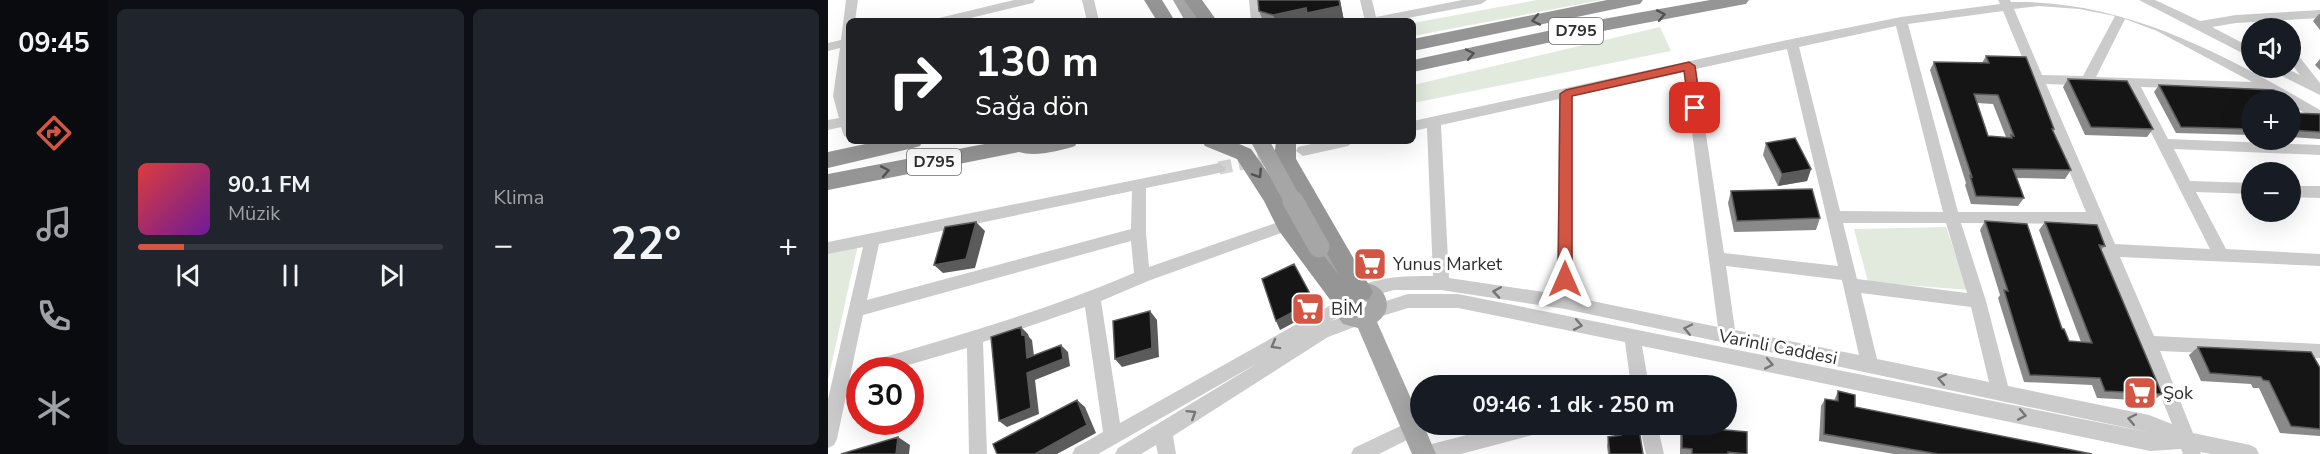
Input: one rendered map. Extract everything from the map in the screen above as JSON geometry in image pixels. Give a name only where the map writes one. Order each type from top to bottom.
[{"type":"highway","points":[[1153,0],[1164,18]]},
{"type":"highway","points":[[1193,0],[1206,18]]},
{"type":"highway","name":"D795","points":[[1416,44],[1634,0]]},
{"type":"highway","name":"D795","points":[[1416,65],[1592,28],[1740,0]]},
{"type":"highway","name":"D795","points":[[828,160],[853,148],[887,144]]},
{"type":"highway","name":"D795","points":[[828,182],[1024,144]]},
{"type":"highway","points":[[971,155],[1047,144]]},
{"type":"highway","points":[[1219,144],[1244,154],[1273,197],[1287,225],[1358,304]]},
{"type":"highway","points":[[1294,146],[1285,159],[1358,304]]},
{"type":"main road","points":[[1181,0],[1191,18]]},
{"type":"main road","points":[[1262,144],[1319,247],[1358,304],[1410,421]]},
{"type":"main road","points":[[1416,435],[1426,454]]},
{"type":"street","points":[[850,18],[852,0]]},
{"type":"street","points":[[956,18],[1029,0]]},
{"type":"street","points":[[1088,0],[1092,18]]},
{"type":"street","points":[[1255,0],[1257,18]]},
{"type":"street","points":[[1366,0],[1371,18]]},
{"type":"street","points":[[1388,18],[1481,0]]},
{"type":"street","points":[[2145,0],[2241,48]]},
{"type":"street","points":[[2003,2],[2149,343],[2189,447]]},
{"type":"street","points":[[1416,125],[1792,43],[2003,2],[2079,5],[2122,14],[2161,28],[2213,54],[2320,116]]},
{"type":"street","points":[[2088,80],[2122,14]]},
{"type":"street","points":[[2199,25],[2264,17],[2320,14]]},
{"type":"street","points":[[1901,21],[1952,218],[1978,301],[2000,390]]},
{"type":"street","points":[[828,47],[846,43]]},
{"type":"street","points":[[1792,43],[1870,364]]},
{"type":"street","points":[[846,56],[840,96],[846,118]]},
{"type":"street","points":[[1689,66],[1728,338]]},
{"type":"street","points":[[2301,67],[2319,91]]},
{"type":"street","points":[[2295,78],[2319,91]]},
{"type":"street","points":[[2036,79],[2267,87]]},
{"type":"street","points":[[2132,82],[2222,257]]},
{"type":"street","points":[[1565,302],[1566,94]]},
{"type":"street","points":[[1434,122],[1441,283]]},
{"type":"street","points":[[828,125],[846,125]]},
{"type":"street","points":[[1294,146],[1316,144]]},
{"type":"street","points":[[2162,144],[2320,150]]},
{"type":"street","points":[[828,248],[1219,168]]},
{"type":"street","points":[[1139,184],[1138,233],[1142,276]]},
{"type":"street","points":[[2185,186],[2241,189]]},
{"type":"street","points":[[2301,191],[2320,192]]},
{"type":"street","points":[[1834,217],[2095,218]]},
{"type":"street","points":[[911,357],[1092,298],[1142,276],[1287,225]]},
{"type":"street","points":[[856,310],[1138,233]]},
{"type":"street","points":[[828,439],[872,239]]},
{"type":"street","points":[[2109,250],[2320,260]]},
{"type":"street","points":[[1717,259],[1978,301]]},
{"type":"street","name":"Varinli Caddesi","points":[[1358,304],[1377,286],[1394,283],[1441,283],[1565,302],[1728,338],[2000,390],[2149,423],[2189,447]]},
{"type":"street","points":[[1092,298],[1113,437]]},
{"type":"street","name":"Varinli Caddesi","points":[[1358,304],[1458,301],[2150,442],[2250,454]]},
{"type":"street","points":[[1124,454],[1322,332],[1358,304]]},
{"type":"street","points":[[1081,454],[1358,304]]},
{"type":"street","points":[[1632,336],[1638,375]]},
{"type":"street","points":[[975,338],[978,454]]},
{"type":"street","points":[[2149,343],[2320,351]]},
{"type":"street","points":[[842,378],[846,377]]},
{"type":"street","points":[[1360,454],[1410,429]]},
{"type":"street","points":[[1163,432],[1167,454]]},
{"type":"street","points":[[1426,454],[1501,435]]},
{"type":"street","points":[[1650,435],[1654,454]]},
{"type":"shaded area","points":[[1537,0],[1602,0],[1416,35],[1416,22]]},
{"type":"shaded area","points":[[1660,27],[1671,51],[1416,102],[1416,84]]},
{"type":"shaded area","points":[[1946,227],[1968,290],[1868,282],[1854,229]]},
{"type":"shaded area","points":[[858,245],[828,380],[828,252]]},
{"type":"building","points":[[1258,0],[1339,0],[1340,6],[1307,13],[1306,8],[1273,15],[1259,11]]},
{"type":"building","points":[[1986,56],[2026,57],[2054,129],[2052,129],[2071,170],[2013,169],[2024,198],[1976,196],[1970,176],[1972,177],[1934,62],[1989,63]],"holes":[[[1974,94],[1998,95],[2014,136],[2011,135],[2012,138],[1988,136]]]},
{"type":"building","points":[[2068,79],[2127,81],[2153,129],[2091,127]]},
{"type":"building","points":[[2159,85],[2274,90],[2241,90],[2241,129],[2181,127]]},
{"type":"building","points":[[2301,113],[2320,114],[2320,132],[2301,131]]},
{"type":"building","points":[[1795,138],[1811,169],[1782,174],[1766,143]]},
{"type":"building","points":[[1812,189],[1820,218],[1737,221],[1731,191]]},
{"type":"building","points":[[1985,221],[2027,224],[2062,329],[2069,341],[2092,343],[2045,222],[2097,225],[2105,246],[2099,245],[2162,394],[2105,391],[2100,378],[2030,375],[2004,290],[2008,291]]},
{"type":"building","points":[[976,222],[966,259],[934,265],[945,227]]},
{"type":"building","points":[[1294,264],[1314,301],[1276,321],[1262,279]]},
{"type":"building","points":[[1150,311],[1152,348],[1115,359],[1113,321]]},
{"type":"building","points":[[1021,327],[1022,335],[1025,334],[1027,358],[1061,345],[1063,359],[1027,373],[1031,408],[999,421],[991,337]]},
{"type":"building","points":[[2198,347],[2311,352],[2320,368],[2320,429],[2291,426],[2269,381],[2261,377],[2210,373]]},
{"type":"building","points":[[1838,391],[1855,395],[1855,407],[2092,454],[1938,454],[1824,434],[1825,399],[1838,401]]},
{"type":"building","points":[[1077,400],[1087,425],[1035,454],[997,454],[993,444]]},
{"type":"building","points":[[1737,431],[1747,432],[1747,454],[1728,452],[1728,454],[1692,454],[1692,449],[1682,448],[1682,435],[1737,435]]},
{"type":"building","points":[[1640,435],[1643,454],[1610,454],[1608,437]]},
{"type":"building","points":[[898,437],[896,454],[841,454]]},
{"type":"tunnel","points":[[1219,168],[1281,156]]},
{"type":"place","name":"Yunus Market","points":[[1370,264]]},
{"type":"place","name":"BİM","points":[[1308,309]]},
{"type":"place","name":"Şok","points":[[2140,393]]},
{"type":"route","points":[[1565,279],[1566,94],[1689,66],[1695,108]]}]
